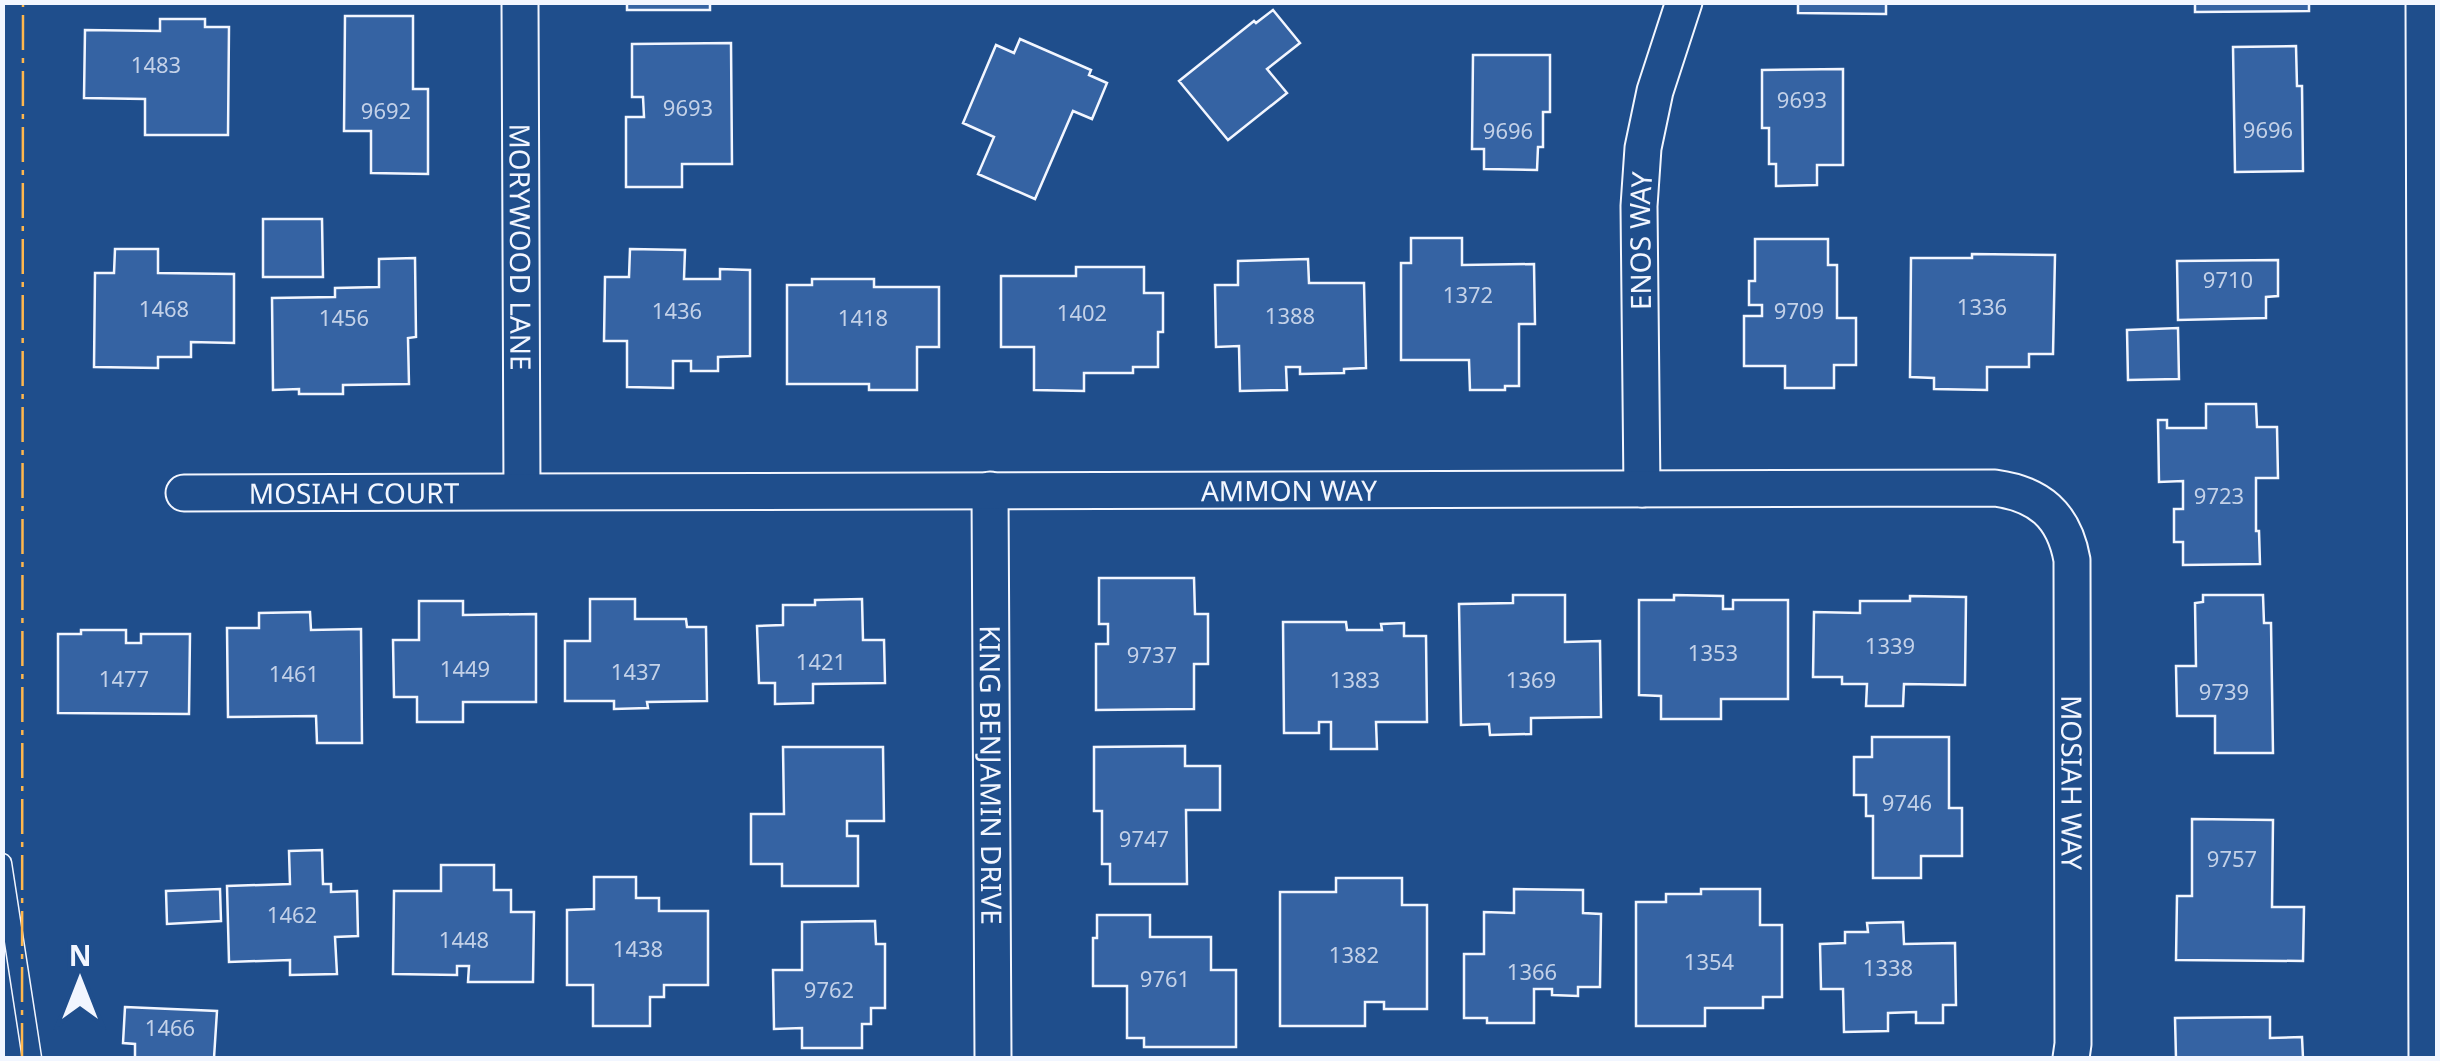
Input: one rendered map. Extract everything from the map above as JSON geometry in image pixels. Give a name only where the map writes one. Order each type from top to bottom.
[{"type":"street","name":"MORYWOOD LANE","points":[[520,2],[522,491]]},
{"type":"street","name":"ENOS WAY","points":[[1642,489],[1639,206],[1643,148],[1655,91],[1684,2]]},
{"type":"street","points":[[2429,2],[2433,158],[2432,1058]]},
{"type":"street","name":"AMMON WAY","points":[[522,491],[1995,488],[2034,499],[2050,512]]},
{"type":"street","name":"KING BENJAMIN DRIVE","points":[[990,490],[993,1058]]},
{"type":"street","name":"MOSIAH COURT","points":[[184,493],[522,491]]},
{"type":"street","name":"MOSIAH WAY","points":[[2050,512],[2069,542],[2072,560],[2071,1058]]},
{"type":"lane","points":[[2,864],[32,1058]]},
{"type":"building","points":[[627,2],[710,2],[710,10],[627,10]]},
{"type":"building","points":[[1798,2],[1886,2],[1886,14],[1798,13]]},
{"type":"building","points":[[2195,2],[2309,2],[2309,11],[2195,12]]},
{"type":"building","points":[[1273,10],[1300,43],[1267,69],[1287,93],[1228,140],[1179,81]]},
{"type":"building","points":[[345,16],[413,16],[413,89],[428,89],[428,174],[371,173],[371,131],[344,131]]},
{"type":"building","points":[[160,19],[205,19],[205,27],[229,27],[228,135],[145,135],[145,99],[84,98],[85,30],[160,31]]},
{"type":"building","points":[[1020,39],[1091,70],[1089,75],[1107,83],[1092,119],[1073,111],[1035,199],[978,174],[994,137],[963,123],[996,45],[1014,53]]},
{"type":"building","points":[[731,43],[732,164],[682,164],[682,187],[626,187],[626,117],[644,117],[643,97],[632,97],[632,44]]},
{"type":"building","points":[[2296,46],[2297,86],[2302,86],[2303,171],[2235,172],[2233,47]]},
{"type":"building","points":[[1473,55],[1550,55],[1550,112],[1543,112],[1543,147],[1538,147],[1537,170],[1484,169],[1484,149],[1472,149]]},
{"type":"building","points":[[1843,69],[1843,165],[1817,165],[1817,185],[1776,186],[1776,164],[1769,164],[1769,128],[1762,128],[1762,70]]},
{"type":"building","points":[[263,219],[322,219],[323,277],[263,277]]},
{"type":"building","points":[[1411,238],[1462,238],[1462,265],[1534,264],[1535,324],[1519,324],[1519,386],[1470,390],[1469,360],[1401,360],[1401,263],[1411,263]]},
{"type":"building","points":[[1755,239],[1828,239],[1828,265],[1837,265],[1837,318],[1856,318],[1856,365],[1834,365],[1834,388],[1785,388],[1785,366],[1744,366],[1744,316],[1762,316],[1762,305],[1749,305],[1749,281],[1755,281]]},
{"type":"building","points":[[115,249],[158,249],[158,273],[234,274],[234,343],[191,342],[191,357],[158,357],[158,368],[94,367],[95,273],[114,273]]},
{"type":"building","points":[[630,249],[685,250],[684,279],[720,279],[720,269],[750,270],[750,356],[718,357],[718,371],[691,371],[691,361],[673,361],[673,388],[627,387],[627,341],[604,341],[605,277],[629,277]]},
{"type":"building","points":[[1972,254],[2055,255],[2053,354],[2029,354],[2029,367],[1987,367],[1987,390],[1934,389],[1934,378],[1910,377],[1911,258],[1972,258]]},
{"type":"building","points":[[415,258],[416,337],[408,338],[409,384],[343,385],[343,394],[273,390],[272,298],[335,297],[335,288],[379,287],[379,259]]},
{"type":"building","points":[[1308,259],[1309,283],[1364,283],[1366,368],[1300,374],[1300,367],[1286,367],[1287,390],[1240,391],[1239,346],[1216,347],[1215,285],[1238,285],[1238,261]]},
{"type":"building","points":[[2278,260],[2278,296],[2266,297],[2266,318],[2178,320],[2177,261]]},
{"type":"building","points":[[1076,267],[1144,267],[1144,293],[1163,293],[1158,367],[1133,367],[1133,373],[1084,373],[1084,391],[1034,390],[1034,347],[1001,347],[1001,276],[1076,276]]},
{"type":"building","points":[[812,279],[874,279],[874,287],[939,287],[939,347],[917,347],[917,390],[869,390],[869,384],[787,384],[787,285],[812,285]]},
{"type":"building","points":[[2178,328],[2179,379],[2128,380],[2127,330]]},
{"type":"building","points":[[2206,404],[2256,404],[2257,427],[2277,427],[2278,478],[2256,478],[2260,564],[2183,565],[2183,542],[2174,542],[2174,509],[2183,509],[2183,481],[2159,482],[2158,420],[2167,420],[2167,428],[2206,428]]},
{"type":"building","points":[[1099,578],[1194,578],[1195,614],[1208,614],[1208,664],[1194,664],[1194,709],[1096,710],[1096,644],[1108,644],[1108,624],[1099,624]]},
{"type":"building","points":[[1513,595],[1565,595],[1565,642],[1600,641],[1601,717],[1531,718],[1531,734],[1490,735],[1489,724],[1461,725],[1459,604],[1513,603]]},
{"type":"building","points":[[1674,595],[1723,596],[1723,609],[1733,609],[1733,600],[1788,600],[1788,699],[1721,699],[1721,719],[1661,719],[1661,696],[1639,695],[1639,600],[1674,600]]},
{"type":"building","points":[[2203,595],[2263,595],[2264,623],[2271,623],[2273,753],[2215,753],[2215,716],[2177,716],[2176,666],[2196,666],[2195,603],[2203,602]]},
{"type":"building","points":[[1910,596],[1966,597],[1965,685],[1904,684],[1903,706],[1866,706],[1867,684],[1842,684],[1842,677],[1813,677],[1814,612],[1860,613],[1860,601],[1910,601]]},
{"type":"building","points":[[590,599],[635,599],[635,619],[686,619],[687,627],[706,627],[707,701],[647,702],[648,708],[614,709],[614,701],[565,701],[565,641],[590,641]]},
{"type":"building","points":[[862,599],[863,640],[884,640],[885,683],[813,684],[813,703],[775,704],[775,683],[759,683],[757,626],[783,625],[783,605]]},
{"type":"building","points":[[419,601],[463,601],[463,615],[536,614],[536,702],[463,702],[463,722],[417,722],[417,697],[394,697],[393,640],[419,640]]},
{"type":"building","points":[[310,612],[311,630],[361,629],[362,743],[317,743],[316,716],[228,717],[227,628],[259,628],[259,613]]},
{"type":"building","points":[[1283,622],[1346,622],[1347,630],[1382,630],[1381,624],[1404,623],[1404,636],[1426,636],[1427,722],[1376,722],[1377,749],[1331,749],[1331,722],[1319,722],[1319,733],[1284,733]]},
{"type":"building","points":[[81,630],[126,630],[126,643],[141,643],[141,634],[190,634],[189,714],[58,713],[58,634],[81,634]]},
{"type":"building","points":[[1872,737],[1949,737],[1949,808],[1962,808],[1962,856],[1921,856],[1921,878],[1873,878],[1873,816],[1866,816],[1866,795],[1854,795],[1854,757],[1872,757]]},
{"type":"building","points":[[1185,746],[1185,766],[1220,766],[1220,810],[1186,810],[1187,884],[1110,884],[1110,864],[1102,864],[1102,811],[1094,811],[1094,747]]},
{"type":"building","points":[[783,747],[883,747],[884,821],[847,821],[847,836],[858,836],[858,886],[782,886],[782,864],[751,864],[751,814],[784,814]]},
{"type":"building","points":[[2192,819],[2273,820],[2272,907],[2304,907],[2303,961],[2176,960],[2177,896],[2192,896]]},
{"type":"building","points":[[322,850],[323,884],[331,884],[331,892],[357,891],[358,936],[335,937],[337,974],[290,975],[290,960],[229,962],[227,886],[290,884],[289,851]]},
{"type":"building","points":[[441,865],[494,865],[494,890],[511,890],[511,912],[534,912],[533,982],[468,982],[469,966],[457,966],[457,975],[393,974],[394,891],[441,891]]},
{"type":"building","points":[[594,877],[636,877],[636,898],[659,898],[659,911],[708,911],[708,985],[664,985],[664,997],[650,997],[650,1026],[593,1026],[593,985],[567,985],[567,910],[594,909]]},
{"type":"building","points":[[1336,878],[1402,878],[1402,905],[1427,905],[1427,1009],[1384,1009],[1384,1002],[1365,1002],[1365,1026],[1280,1026],[1280,892],[1336,892]]},
{"type":"building","points":[[220,889],[221,921],[167,924],[166,891]]},
{"type":"building","points":[[1514,889],[1583,890],[1583,913],[1601,914],[1600,987],[1578,987],[1578,996],[1552,995],[1552,989],[1534,989],[1534,1023],[1487,1023],[1487,1018],[1464,1018],[1464,954],[1484,954],[1484,912],[1514,913]]},
{"type":"building","points":[[1701,889],[1760,889],[1760,925],[1782,925],[1782,997],[1763,997],[1763,1008],[1705,1008],[1705,1026],[1636,1026],[1636,902],[1666,902],[1666,894],[1701,894]]},
{"type":"building","points":[[1097,915],[1150,915],[1150,937],[1211,937],[1211,970],[1236,970],[1236,1047],[1144,1047],[1144,1038],[1127,1038],[1127,986],[1093,986]]},
{"type":"building","points":[[875,921],[876,944],[885,944],[885,1008],[871,1008],[871,1024],[862,1024],[862,1048],[802,1048],[802,1028],[774,1029],[773,970],[802,970],[802,922]]},
{"type":"building","points":[[1903,922],[1904,944],[1955,943],[1956,1005],[1943,1005],[1943,1023],[1916,1023],[1916,1012],[1888,1013],[1888,1031],[1844,1032],[1843,989],[1821,989],[1820,944],[1845,943],[1845,932],[1868,932],[1867,923]]},
{"type":"building","points":[[125,1007],[217,1011],[214,1058],[135,1058],[135,1044],[123,1043]]},
{"type":"building","points":[[2270,1017],[2270,1038],[2302,1037],[2303,1058],[2176,1058],[2175,1018]]},
{"type":"power","points":[[22,1058],[23,2]]}]
